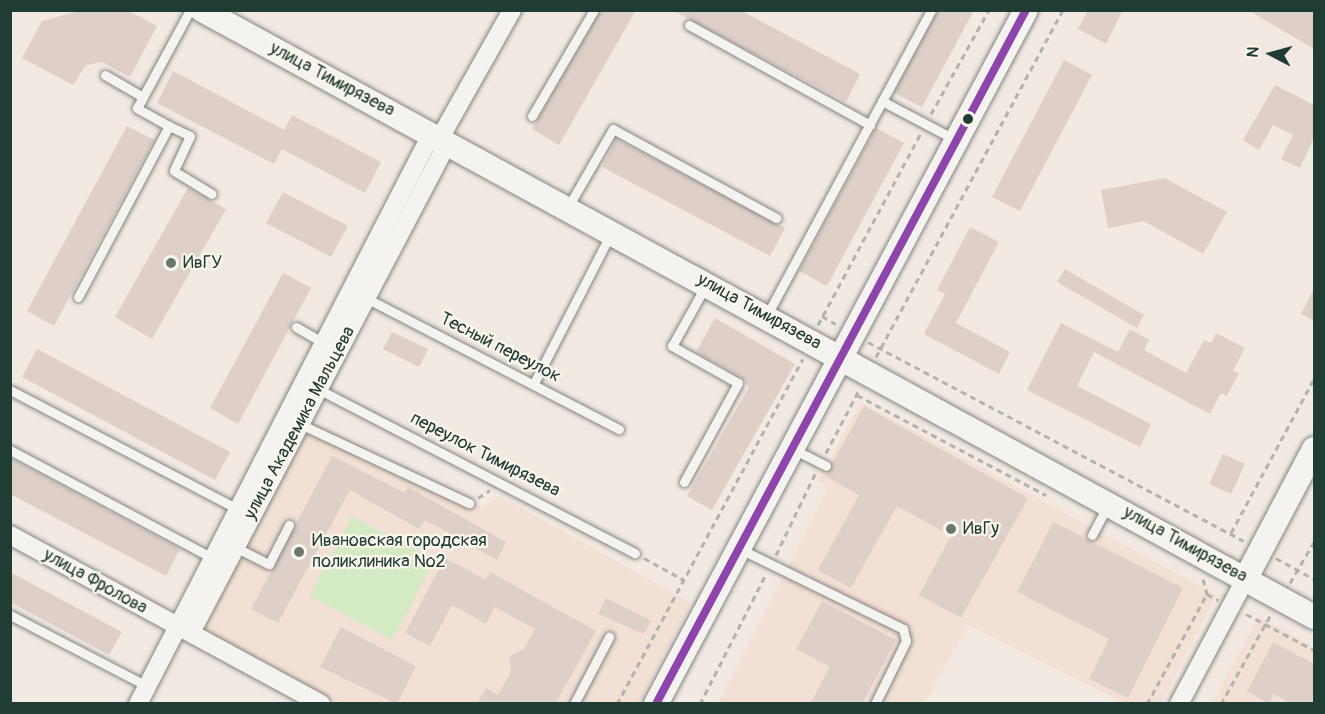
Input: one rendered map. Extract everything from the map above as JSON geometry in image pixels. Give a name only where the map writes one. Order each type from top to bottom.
[{"type":"main road","name":"улица Тимирязева","points":[[202,10],[767,315],[1314,616]]},
{"type":"main road","points":[[656,704],[1026,10]]},
{"type":"main road","points":[[1246,579],[1314,448]]},
{"type":"street","name":"улица Академика Мальцева","points":[[138,704],[149,695],[235,547],[294,420],[318,389],[366,298],[440,138],[512,10]]},
{"type":"street","points":[[184,632],[214,559],[240,510],[294,420],[325,344],[440,138]]},
{"type":"street","name":"улица Фролова","points":[[10,535],[184,632],[321,704]]},
{"type":"street","points":[[1185,702],[1246,579]]},
{"type":"lane","points":[[190,10],[137,108],[189,136],[174,171],[212,194]]},
{"type":"lane","points":[[532,116],[594,10]]},
{"type":"lane","points":[[767,315],[931,10]]},
{"type":"lane","points":[[689,25],[870,125]]},
{"type":"lane","points":[[105,75],[143,97]]},
{"type":"lane","points":[[882,101],[956,140]]},
{"type":"lane","points":[[78,297],[169,126]]},
{"type":"lane","points":[[567,207],[613,129],[776,218]]},
{"type":"lane","points":[[534,383],[612,231]]},
{"type":"lane","points":[[684,482],[738,383],[672,346],[708,283]]},
{"type":"lane","name":"Тесный переулок","points":[[366,298],[619,429]]},
{"type":"lane","points":[[296,327],[325,344]]},
{"type":"lane","name":"переулок Тимирязева","points":[[318,389],[503,482],[635,553]]},
{"type":"lane","points":[[10,390],[240,510]]},
{"type":"lane","points":[[294,420],[469,503]]},
{"type":"lane","points":[[791,448],[826,466]]},
{"type":"lane","points":[[10,450],[214,559]]},
{"type":"lane","points":[[1092,535],[1109,503]]},
{"type":"lane","points":[[235,547],[269,564],[289,525]]},
{"type":"lane","points":[[738,548],[903,629],[906,641],[875,704]]},
{"type":"lane","points":[[10,615],[149,695]]},
{"type":"lane","points":[[574,704],[609,637]]},
{"type":"path","points":[[870,343],[1314,579]]},
{"type":"path","points":[[1231,533],[1314,379]]},
{"type":"path","points":[[469,503],[503,482]]},
{"type":"path","points":[[1290,583],[1314,542]]},
{"type":"path","points":[[635,553],[684,580]]},
{"type":"path","points":[[1147,704],[1207,594]]},
{"type":"path","points":[[1221,704],[1271,614]]},
{"type":"shaded area","name":"ИвГу","points":[[861,402],[1216,595],[1161,703],[1124,703],[968,625],[924,703],[718,704],[828,487],[818,481]]},
{"type":"shaded area","points":[[311,421],[482,507],[500,496],[691,603],[640,703],[342,703],[201,630]]},
{"type":"shaded area","points":[[1259,616],[1314,647],[1314,703],[1212,704]]},
{"type":"green space","points":[[352,516],[435,560],[392,640],[310,596]]},
{"type":"building","points":[[82,10],[127,10],[157,26],[130,77],[102,62],[86,65],[73,85],[22,58],[42,21]]},
{"type":"building","points":[[601,10],[636,10],[559,145],[532,129]]},
{"type":"building","points":[[672,10],[740,10],[860,74],[846,102]]},
{"type":"building","points":[[938,10],[974,10],[922,107],[894,93]]},
{"type":"building","points":[[1088,10],[1123,10],[1106,44],[1078,29]]},
{"type":"building","points":[[1248,10],[1314,10],[1314,49]]},
{"type":"building","points":[[1064,60],[1092,75],[1020,211],[992,197]]},
{"type":"building","points":[[173,71],[284,130],[292,115],[381,162],[365,193],[282,149],[274,164],[157,103]]},
{"type":"building","points":[[1275,85],[1314,105],[1314,138],[1300,168],[1281,159],[1293,135],[1273,125],[1259,150],[1243,140]]},
{"type":"building","points":[[127,126],[154,140],[54,326],[27,311]]},
{"type":"building","points":[[876,128],[904,143],[827,286],[799,271]]},
{"type":"building","points":[[616,139],[785,228],[770,256],[602,167]]},
{"type":"building","points":[[1165,178],[1227,212],[1203,254],[1144,221],[1108,228],[1101,190]]},
{"type":"building","name":"ИвГУ","points":[[188,188],[226,209],[152,339],[115,317]]},
{"type":"building","points":[[283,192],[348,226],[331,257],[266,223]]},
{"type":"building","points":[[970,227],[999,242],[956,323],[1010,352],[999,374],[924,334],[945,294],[937,290]]},
{"type":"building","points":[[1065,269],[1144,315],[1137,328],[1057,282]]},
{"type":"building","points":[[283,273],[311,288],[238,424],[210,408]]},
{"type":"building","points":[[1314,289],[1314,321],[1301,314]]},
{"type":"building","points":[[715,318],[795,364],[712,510],[687,496],[749,387],[741,377],[696,352]]},
{"type":"building","points":[[1061,323],[1118,352],[1130,329],[1149,340],[1144,350],[1186,373],[1204,340],[1211,343],[1216,333],[1245,348],[1233,371],[1239,373],[1227,396],[1221,393],[1210,414],[1094,352],[1077,386],[1151,424],[1140,447],[1027,390]]},
{"type":"building","points":[[392,332],[428,349],[419,367],[383,349]]},
{"type":"building","points":[[37,349],[230,452],[215,480],[22,377]]},
{"type":"building","name":"ИвГУ","points":[[864,406],[1028,498],[961,618],[919,595],[951,536],[897,506],[851,588],[818,570],[859,495],[825,476]]},
{"type":"building","points":[[1223,454],[1245,464],[1231,494],[1209,484]]},
{"type":"building","points":[[332,456],[405,493],[408,487],[506,542],[497,560],[425,520],[419,529],[350,490],[278,623],[251,609]]},
{"type":"building","points":[[10,458],[180,549],[166,576],[10,494]]},
{"type":"building","name":"ИвГУ","points":[[1053,522],[1183,588],[1128,698],[1089,679],[1109,639],[1017,592]]},
{"type":"building","points":[[445,558],[486,580],[490,572],[596,631],[555,704],[477,704],[486,688],[498,695],[511,672],[509,656],[523,650],[535,629],[495,607],[486,624],[452,605],[430,646],[405,633]]},
{"type":"building","points":[[10,572],[122,632],[109,655],[10,602]]},
{"type":"building","points":[[606,598],[651,621],[644,634],[598,614]]},
{"type":"building","points":[[822,601],[896,640],[862,704],[810,704],[830,667],[796,649]]},
{"type":"building","points":[[341,627],[416,666],[397,704],[320,667]]},
{"type":"building","points":[[1273,642],[1314,664],[1314,704],[1291,704],[1274,694],[1269,704],[1247,691]]},
{"type":"transit line","points":[[656,704],[1026,10]]},
{"type":"place","name":"ИвГУ","points":[[171,263]]},
{"type":"place","name":"ИвГу","points":[[951,529]]},
{"type":"place","name":"Ивановская городская поликлиника №2","points":[[299,552]]}]
